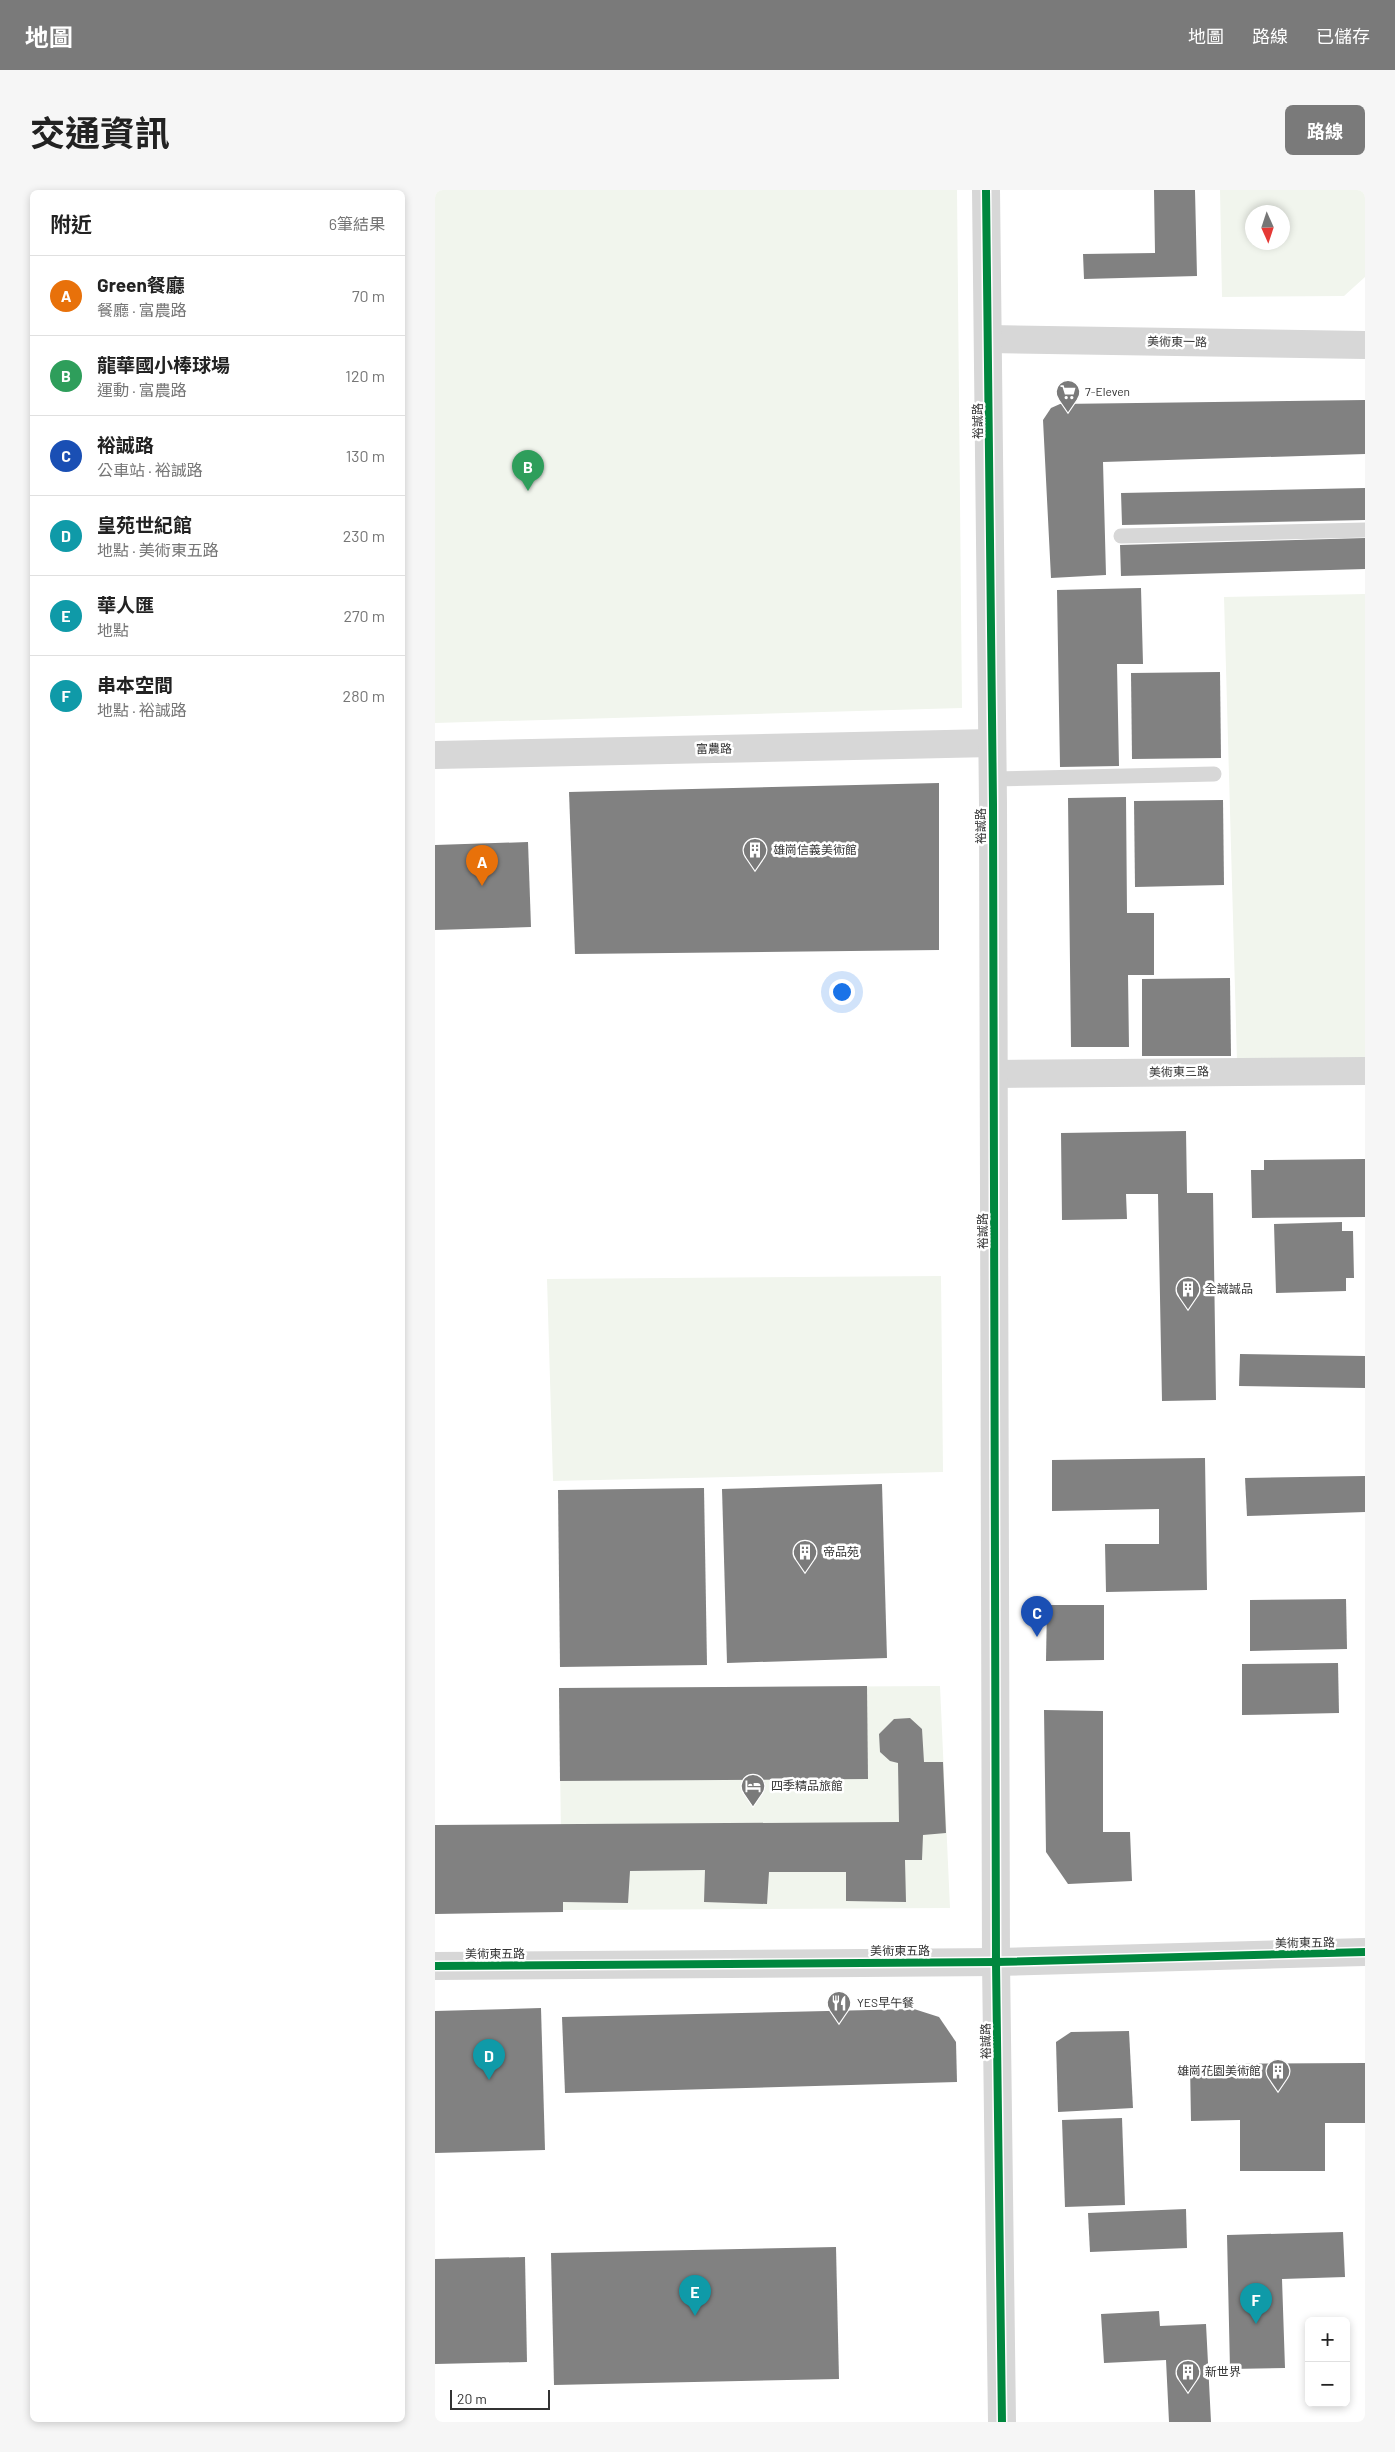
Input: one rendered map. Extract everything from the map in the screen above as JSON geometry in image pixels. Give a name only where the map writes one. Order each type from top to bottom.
[{"type":"street","name":"裕誠路","points":[[986,190],[989,339],[994,1074],[996,1962],[1002,2422]]},
{"type":"street","name":"美術東一路","points":[[989,339],[1365,345]]},
{"type":"street","name":"富農路","points":[[435,755],[992,743]]},
{"type":"street","name":"美術東三路","points":[[994,1074],[1365,1071]]},
{"type":"street","name":"美術東五路","points":[[435,1966],[996,1962],[1365,1952]]},
{"type":"lane","points":[[1121,536],[1365,530]]},
{"type":"lane","points":[[992,779],[1214,774]]},
{"type":"shaded area","points":[[435,190],[957,190],[962,708],[435,723]]},
{"type":"shaded area","points":[[1220,190],[1365,190],[1365,277],[1344,296],[1222,297]]},
{"type":"shaded area","points":[[1365,594],[1365,1058],[1237,1061],[1224,597]]},
{"type":"shaded area","points":[[941,1276],[943,1472],[553,1481],[547,1279]]},
{"type":"shaded area","name":"四季精品旅館","points":[[940,1686],[950,1908],[562,1910],[559,1688]]},
{"type":"building","points":[[1154,190],[1195,190],[1197,276],[1084,279],[1083,254],[1155,253]]},
{"type":"building","points":[[1365,400],[1365,454],[1103,462],[1106,575],[1051,578],[1043,420],[1051,408],[1060,404]]},
{"type":"building","points":[[1365,488],[1365,520],[1122,525],[1121,493]]},
{"type":"building","points":[[1365,538],[1365,569],[1121,576],[1120,545]]},
{"type":"building","points":[[1141,588],[1143,664],[1117,664],[1119,766],[1060,767],[1057,590]]},
{"type":"building","points":[[1220,672],[1221,758],[1132,759],[1131,673]]},
{"type":"building","name":"雄崗信義美術館","points":[[939,783],[939,950],[575,954],[569,792]]},
{"type":"building","points":[[1126,797],[1127,913],[1154,913],[1154,975],[1128,975],[1129,1047],[1071,1047],[1068,798]]},
{"type":"building","points":[[1223,800],[1224,885],[1135,887],[1134,801]]},
{"type":"building","points":[[528,842],[531,927],[435,930],[435,845]]},
{"type":"building","points":[[1230,978],[1231,1056],[1142,1056],[1142,979]]},
{"type":"building","name":"全誠誠品","points":[[1186,1131],[1187,1193],[1213,1193],[1216,1400],[1162,1401],[1158,1194],[1126,1194],[1127,1219],[1062,1220],[1061,1133]]},
{"type":"building","points":[[1365,1159],[1365,1217],[1252,1218],[1251,1170],[1264,1170],[1264,1160]]},
{"type":"building","points":[[1342,1222],[1342,1231],[1353,1231],[1354,1278],[1346,1278],[1346,1291],[1276,1293],[1274,1224]]},
{"type":"building","points":[[1240,1354],[1365,1356],[1365,1388],[1239,1386]]},
{"type":"building","points":[[1205,1458],[1207,1590],[1106,1592],[1105,1544],[1159,1544],[1159,1509],[1052,1511],[1052,1460]]},
{"type":"building","points":[[1365,1476],[1365,1512],[1247,1516],[1245,1478]]},
{"type":"building","name":"帝品苑","points":[[882,1484],[887,1658],[727,1663],[722,1489]]},
{"type":"building","points":[[704,1488],[707,1665],[560,1667],[558,1490]]},
{"type":"building","points":[[1346,1599],[1347,1649],[1250,1651],[1250,1600]]},
{"type":"building","points":[[1047,1605],[1104,1605],[1104,1660],[1046,1661]]},
{"type":"building","points":[[1338,1663],[1339,1713],[1242,1715],[1242,1664]]},
{"type":"building","points":[[867,1686],[868,1779],[560,1781],[559,1688]]},
{"type":"building","points":[[1044,1710],[1103,1711],[1103,1832],[1130,1832],[1132,1881],[1068,1884],[1046,1852]]},
{"type":"building","points":[[910,1718],[922,1729],[924,1762],[943,1762],[946,1833],[923,1835],[922,1860],[905,1860],[906,1902],[846,1901],[846,1872],[769,1872],[767,1904],[704,1902],[705,1870],[630,1871],[628,1903],[563,1902],[563,1912],[435,1914],[435,1825],[899,1822],[898,1763],[890,1761],[880,1752],[879,1734],[894,1719]]},
{"type":"building","points":[[541,2008],[545,2150],[435,2153],[435,2011]]},
{"type":"building","points":[[914,2009],[939,2017],[956,2042],[957,2082],[565,2093],[562,2017]]},
{"type":"building","points":[[1129,2031],[1133,2108],[1058,2112],[1056,2042],[1071,2032]]},
{"type":"building","name":"雄崗花園美術館","points":[[1365,2063],[1365,2123],[1325,2123],[1325,2171],[1240,2171],[1240,2120],[1191,2121],[1190,2064]]},
{"type":"building","points":[[1122,2118],[1125,2205],[1065,2207],[1062,2120]]},
{"type":"building","points":[[1186,2209],[1187,2248],[1090,2252],[1088,2213]]},
{"type":"building","points":[[1343,2232],[1345,2277],[1282,2279],[1285,2368],[1230,2369],[1227,2235]]},
{"type":"building","points":[[836,2247],[839,2379],[554,2385],[551,2253]]},
{"type":"building","points":[[525,2257],[527,2362],[435,2364],[435,2259]]},
{"type":"building","name":"新世界","points":[[1159,2311],[1160,2326],[1206,2324],[1211,2422],[1169,2422],[1166,2360],[1104,2363],[1101,2314]]},
{"type":"cycle path","points":[[986,190],[993,804],[996,1962],[1002,2422]]},
{"type":"cycle path","points":[[435,1966],[996,1962],[1365,1952]]},
{"type":"place","name":"7-Eleven","points":[[1068,413]]},
{"type":"place","name":"龍華國小棒球場","points":[[528,491]]},
{"type":"place","name":"雄崗信義美術館","points":[[755,871]]},
{"type":"place","name":"Green餐廳","points":[[482,886]]},
{"type":"place","name":"全誠誠品","points":[[1188,1310]]},
{"type":"place","name":"帝品苑","points":[[805,1573]]},
{"type":"place","name":"裕誠路","points":[[1037,1637]]},
{"type":"place","name":"四季精品旅館","points":[[753,1807]]},
{"type":"place","name":"YES早午餐","points":[[839,2024]]},
{"type":"place","name":"皇苑世紀館","points":[[489,2080]]},
{"type":"place","name":"雄崗花園美術館","points":[[1278,2092]]},
{"type":"place","name":"華人匯","points":[[695,2316]]},
{"type":"place","name":"串本空間","points":[[1256,2324]]},
{"type":"place","name":"新世界","points":[[1188,2393]]}]
